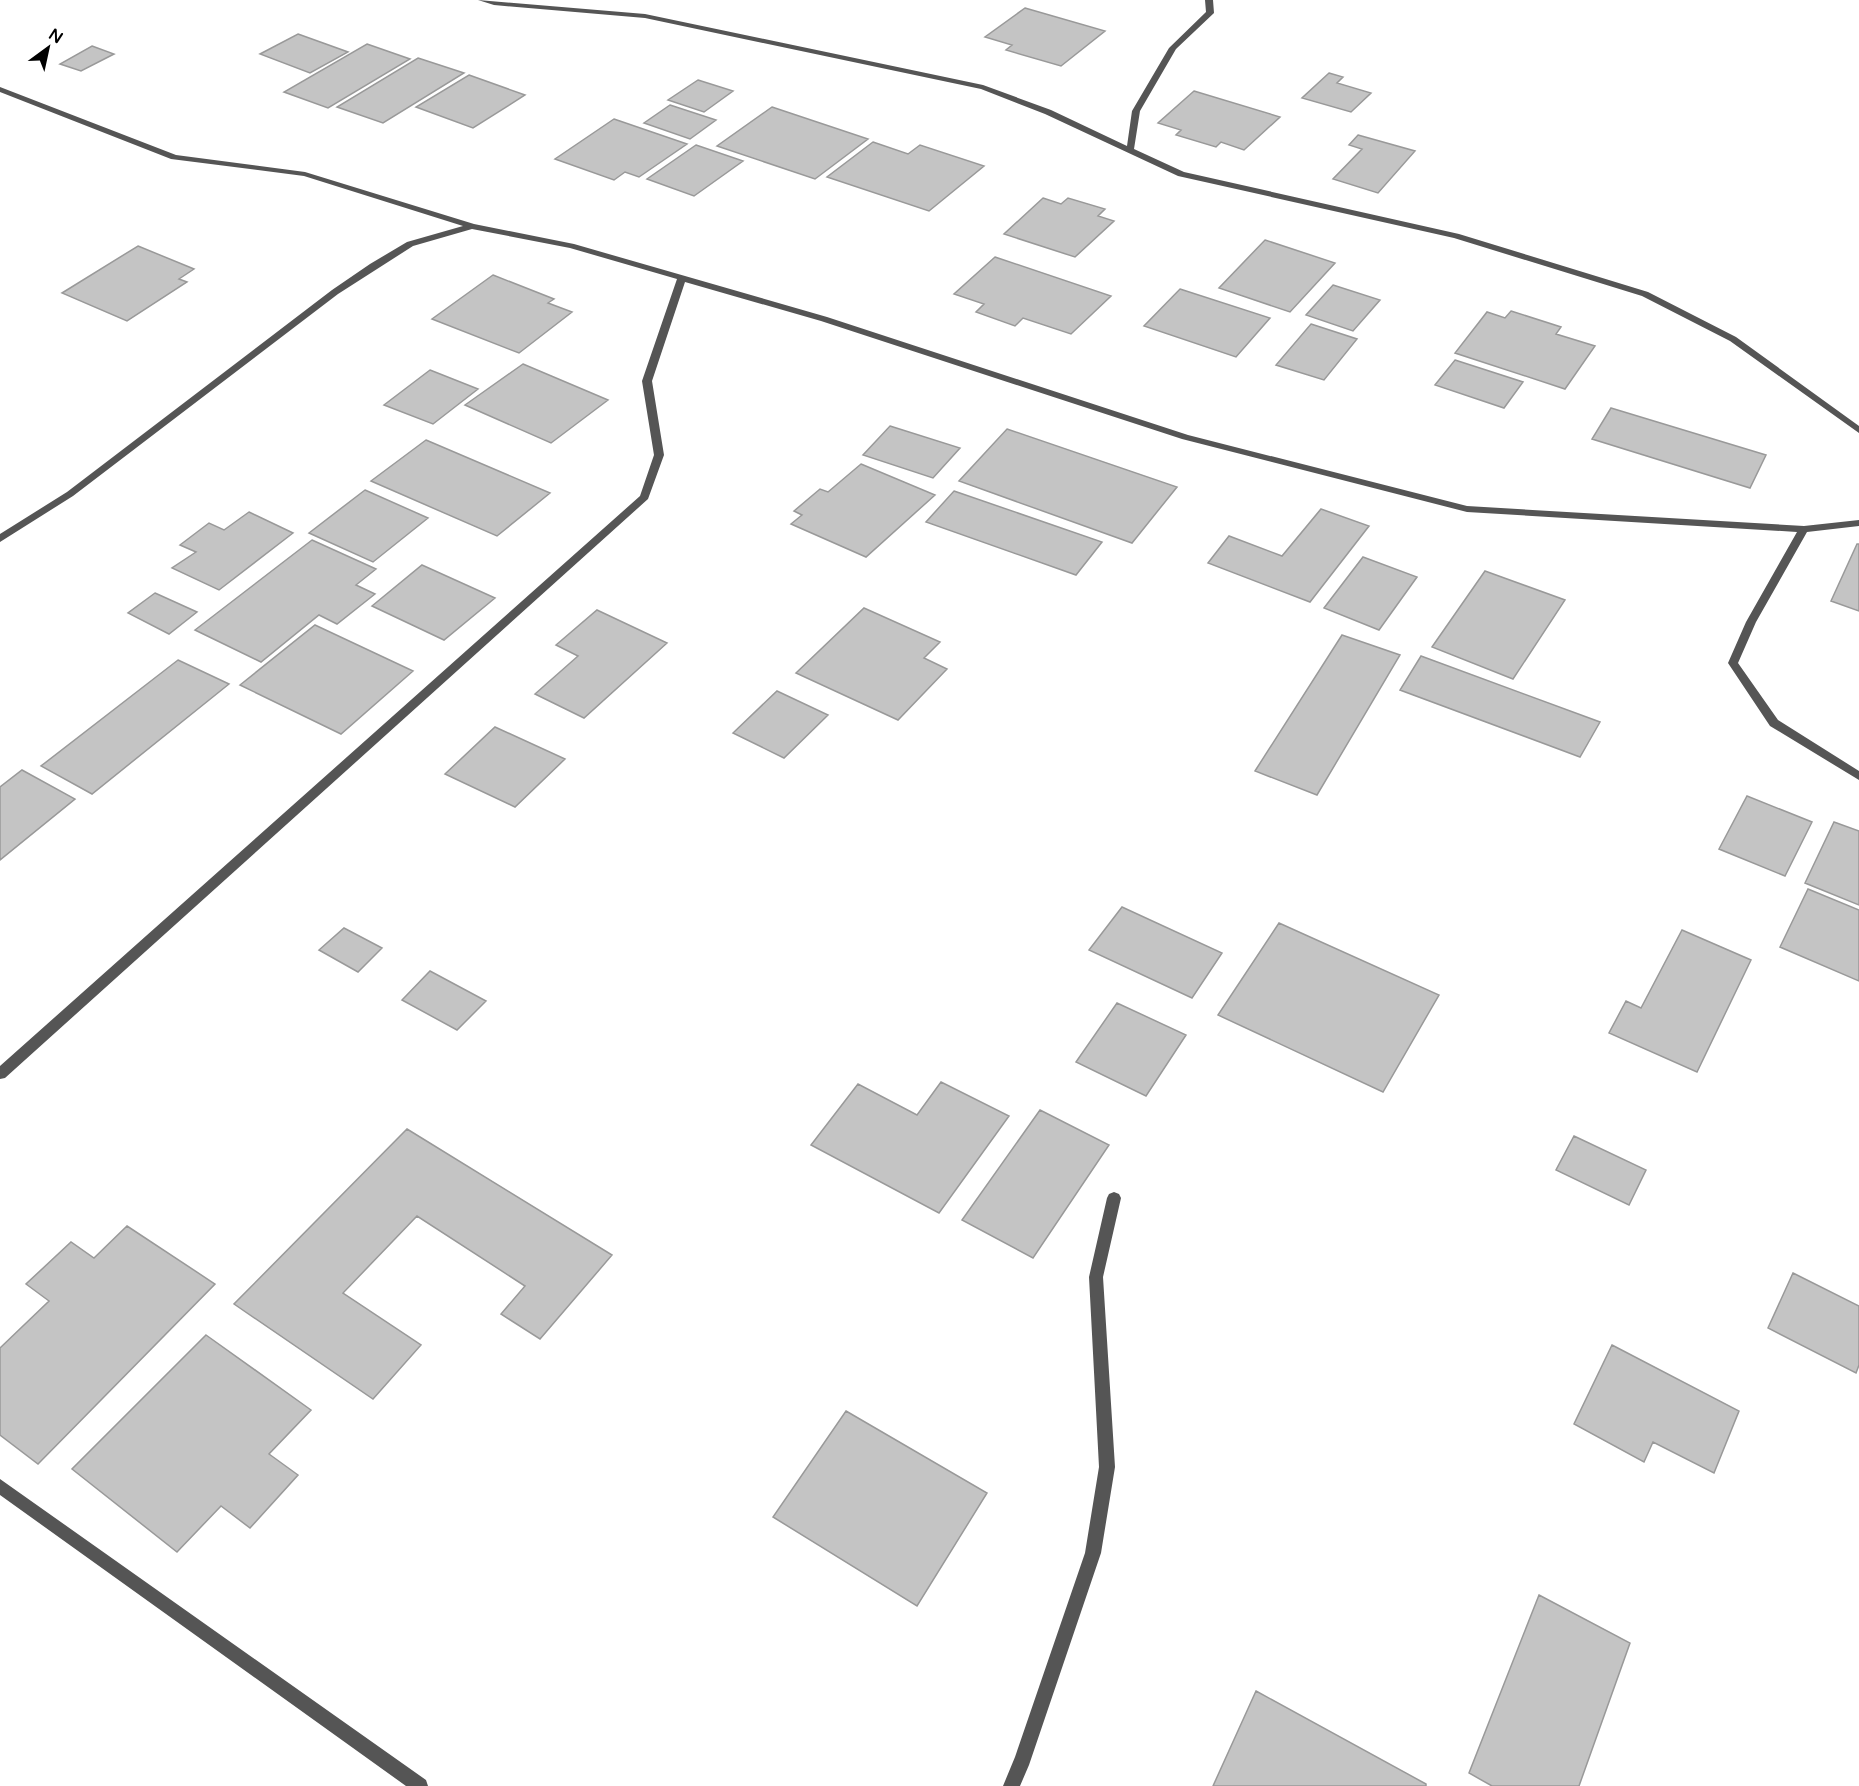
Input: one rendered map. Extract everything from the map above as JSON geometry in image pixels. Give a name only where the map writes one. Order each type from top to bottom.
[{"type":"street","points":[[482,0],[494,3],[645,16],[983,87],[1048,112],[1181,174],[1456,236],[1645,294],[1733,339],[1859,430]]},
{"type":"street","points":[[1130,149],[1136,111],[1173,48],[1209,13],[1209,0]]},
{"type":"street","points":[[0,89],[174,157],[305,174],[472,226],[571,246],[824,319],[1185,437],[1467,509],[1804,529],[1859,523]]},
{"type":"street","points":[[0,539],[70,494],[334,292],[373,266],[410,244],[472,226]]},
{"type":"street","points":[[0,1074],[644,497],[659,455],[647,381],[682,278]]},
{"type":"street","points":[[1804,529],[1751,622],[1733,663],[1774,723],[1859,776]]},
{"type":"street","points":[[1011,1786],[1023,1759],[1093,1553],[1107,1467],[1096,1276],[1114,1198]]},
{"type":"street","points":[[0,1486],[420,1786]]},
{"type":"building","points":[[1025,8],[1105,31],[1061,66],[1006,50],[1012,45],[985,37]]},
{"type":"building","points":[[298,34],[348,52],[310,73],[260,54]]},
{"type":"building","points":[[367,44],[410,59],[328,108],[284,92]]},
{"type":"building","points":[[92,46],[114,54],[81,71],[60,64]]},
{"type":"building","points":[[418,58],[464,73],[383,123],[337,107]]},
{"type":"building","points":[[1329,73],[1343,77],[1337,83],[1371,93],[1351,112],[1302,98]]},
{"type":"building","points":[[469,75],[525,95],[473,128],[416,107]]},
{"type":"building","points":[[698,80],[733,91],[704,112],[668,100]]},
{"type":"building","points":[[1194,91],[1280,117],[1244,150],[1221,142],[1216,147],[1176,135],[1181,130],[1158,123]]},
{"type":"building","points":[[670,105],[716,120],[690,139],[644,123]]},
{"type":"building","points":[[772,107],[868,139],[815,179],[717,146]]},
{"type":"building","points":[[614,119],[687,144],[639,177],[625,172],[614,180],[555,159]]},
{"type":"building","points":[[1358,135],[1415,151],[1378,193],[1333,179],[1362,149],[1349,145]]},
{"type":"building","points":[[873,142],[908,154],[920,145],[984,166],[929,211],[827,177]]},
{"type":"building","points":[[696,145],[743,161],[694,196],[647,179]]},
{"type":"building","points":[[1043,198],[1061,204],[1068,198],[1105,209],[1098,216],[1114,221],[1075,257],[1004,234]]},
{"type":"building","points":[[1265,240],[1335,263],[1290,312],[1219,288]]},
{"type":"building","points":[[138,246],[194,269],[179,279],[187,282],[127,321],[62,293]]},
{"type":"building","points":[[995,257],[1111,296],[1071,334],[1023,318],[1015,326],[976,312],[984,304],[954,294]]},
{"type":"building","points":[[493,275],[554,299],[548,303],[572,312],[519,353],[432,319]]},
{"type":"building","points":[[1333,285],[1380,300],[1353,331],[1306,315]]},
{"type":"building","points":[[1180,289],[1270,318],[1236,357],[1144,326]]},
{"type":"building","points":[[1511,311],[1561,327],[1556,334],[1595,346],[1565,389],[1455,353],[1487,312],[1505,318]]},
{"type":"building","points":[[1311,324],[1357,339],[1324,380],[1276,365]]},
{"type":"building","points":[[1455,360],[1523,382],[1504,408],[1435,385]]},
{"type":"building","points":[[523,364],[608,400],[551,443],[465,405]]},
{"type":"building","points":[[430,370],[478,389],[433,424],[384,405]]},
{"type":"building","points":[[1611,408],[1766,455],[1750,488],[1592,439]]},
{"type":"building","points":[[890,426],[960,448],[933,478],[863,455]]},
{"type":"building","points":[[1007,429],[1177,487],[1132,543],[959,481]]},
{"type":"building","points":[[426,440],[550,493],[497,536],[371,481]]},
{"type":"building","points":[[861,464],[935,495],[866,557],[791,524],[802,515],[794,511],[820,489],[828,492]]},
{"type":"building","points":[[365,490],[428,518],[373,562],[309,533]]},
{"type":"building","points":[[954,491],[1102,542],[1076,575],[926,522]]},
{"type":"building","points":[[1321,509],[1369,526],[1310,602],[1208,563],[1229,536],[1282,556]]},
{"type":"building","points":[[249,512],[293,533],[219,590],[172,568],[196,552],[180,545],[209,523],[224,530]]},
{"type":"building","points":[[312,540],[376,569],[356,585],[375,594],[337,624],[319,615],[261,662],[195,630]]},
{"type":"building","points":[[1859,544],[1859,611],[1831,601]]},
{"type":"building","points":[[1363,557],[1417,577],[1379,630],[1324,608]]},
{"type":"building","points":[[422,565],[495,598],[444,640],[372,606]]},
{"type":"building","points":[[1485,571],[1565,600],[1513,679],[1432,647]]},
{"type":"building","points":[[155,593],[197,612],[169,634],[128,613]]},
{"type":"building","points":[[864,608],[940,642],[924,658],[947,669],[898,720],[796,673]]},
{"type":"building","points":[[597,610],[667,643],[584,718],[535,694],[578,656],[556,645]]},
{"type":"building","points":[[315,625],[413,671],[341,734],[240,685]]},
{"type":"building","points":[[1342,635],[1400,655],[1317,795],[1255,771]]},
{"type":"building","points":[[1421,656],[1600,722],[1580,757],[1400,690]]},
{"type":"building","points":[[178,660],[229,684],[92,794],[41,766]]},
{"type":"building","points":[[777,691],[828,715],[784,758],[733,733]]},
{"type":"building","points":[[495,727],[565,759],[515,807],[445,774]]},
{"type":"building","points":[[22,770],[75,799],[0,860],[0,787]]},
{"type":"building","points":[[1747,796],[1812,822],[1785,876],[1719,849]]},
{"type":"building","points":[[1834,822],[1859,831],[1859,905],[1805,883]]},
{"type":"building","points":[[1808,889],[1859,910],[1859,981],[1780,947]]},
{"type":"building","points":[[1122,907],[1222,953],[1192,998],[1089,950]]},
{"type":"building","points":[[1279,923],[1439,995],[1383,1092],[1218,1015]]},
{"type":"building","points":[[344,928],[382,948],[358,972],[319,950]]},
{"type":"building","points":[[1682,930],[1751,960],[1697,1072],[1609,1033],[1626,1001],[1641,1008]]},
{"type":"building","points":[[430,971],[486,1001],[457,1030],[402,1000]]},
{"type":"building","points":[[1117,1003],[1186,1035],[1146,1096],[1076,1062]]},
{"type":"building","points":[[941,1082],[1009,1116],[939,1213],[811,1145],[858,1084],[917,1115]]},
{"type":"building","points":[[1040,1110],[1109,1145],[1033,1258],[962,1220]]},
{"type":"building","points":[[407,1129],[612,1255],[540,1339],[501,1314],[525,1286],[417,1216],[343,1293],[421,1345],[373,1399],[234,1304]]},
{"type":"building","points":[[1574,1136],[1646,1170],[1629,1205],[1556,1170]]},
{"type":"building","points":[[127,1226],[215,1284],[38,1464],[0,1435],[0,1348],[49,1301],[26,1284],[71,1242],[94,1258]]},
{"type":"building","points":[[1793,1273],[1859,1306],[1859,1365],[1856,1373],[1768,1328]]},
{"type":"building","points":[[206,1335],[311,1410],[269,1454],[298,1475],[250,1528],[221,1506],[177,1552],[72,1469]]},
{"type":"building","points":[[1612,1345],[1739,1411],[1714,1473],[1653,1442],[1644,1462],[1574,1424]]},
{"type":"building","points":[[846,1411],[987,1493],[917,1606],[773,1517]]},
{"type":"building","points":[[1539,1595],[1630,1643],[1579,1786],[1492,1786],[1469,1773]]},
{"type":"building","points":[[1256,1691],[1426,1784],[1426,1786],[1213,1786]]}]
